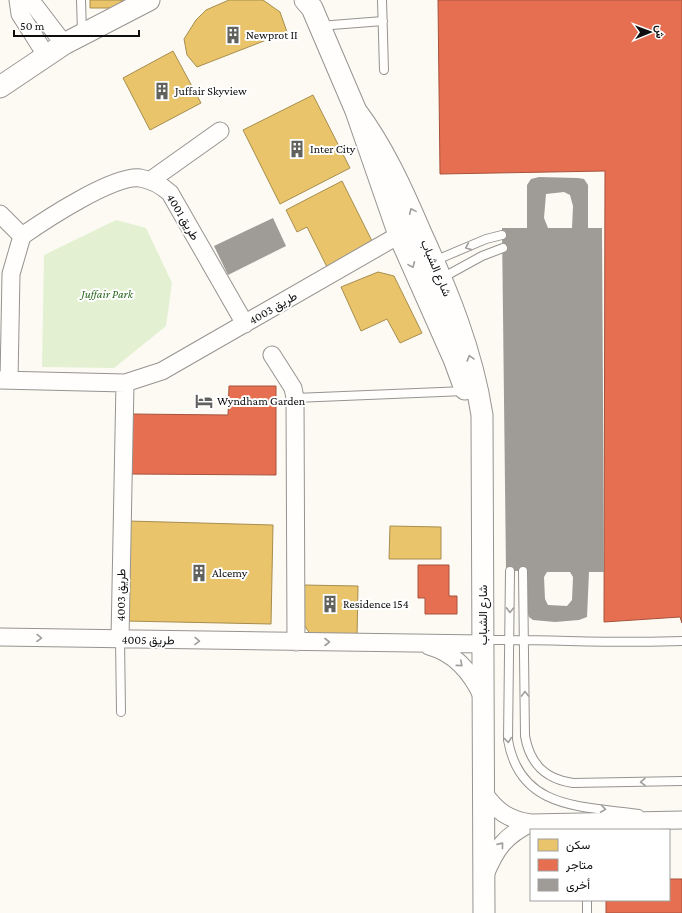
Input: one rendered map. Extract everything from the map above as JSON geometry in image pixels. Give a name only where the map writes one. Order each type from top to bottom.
[{"type":"street","points":[[18,0],[20,14],[46,56]]},
{"type":"street","points":[[26,0],[35,6],[64,44]]},
{"type":"street","points":[[0,87],[64,44],[149,0]]},
{"type":"street","name":"شارع الشباب","points":[[305,0],[312,8],[356,111],[399,235],[454,359],[482,438]]},
{"type":"street","name":"شارع الشباب","points":[[356,111],[368,127],[403,191],[438,270],[469,355],[478,389],[482,415],[484,913]]},
{"type":"street","points":[[150,180],[220,131]]},
{"type":"street","name":"طريق 4001","points":[[22,236],[42,222],[113,183],[133,178],[150,180],[170,193],[245,324]]},
{"type":"street","points":[[0,214],[22,236],[5,274],[4,380]]},
{"type":"street","name":"طريق 4003","points":[[4,380],[125,383],[162,371],[399,235],[420,231]]},
{"type":"street","points":[[272,355],[293,388],[296,398],[296,642]]},
{"type":"street","name":"طريق 4003","points":[[120,639],[125,383]]},
{"type":"street","name":"طريق 4005","points":[[0,637],[296,642],[483,642]]},
{"type":"street","name":"طريق 4005","points":[[413,643],[431,647],[449,655],[464,666],[476,682],[483,699]]},
{"type":"street","name":"شارع الشباب","points":[[484,793],[492,805],[503,815],[516,821],[586,826],[681,820]]},
{"type":"street","name":"شارع الشباب","points":[[484,877],[491,860],[501,844],[514,832],[531,823]]},
{"type":"lane","points":[[81,0],[82,34]]},
{"type":"lane","points":[[382,0],[384,70]]},
{"type":"lane","points":[[319,26],[383,22]]},
{"type":"lane","points":[[438,270],[486,239],[502,235]]},
{"type":"lane","points":[[438,270],[503,248]]},
{"type":"lane","points":[[296,398],[466,391]]},
{"type":"lane","points":[[510,572],[508,740],[514,763],[527,782],[536,791],[557,802],[681,820]]},
{"type":"lane","points":[[523,572],[525,736],[527,748],[532,760],[549,776],[560,781],[573,783],[682,781]]},
{"type":"lane","points":[[120,639],[121,712]]},
{"type":"lane","points":[[483,642],[509,639],[614,643],[682,641]]},
{"type":"lane","points":[[587,901],[587,913]]},
{"type":"green space","name":"Juffair Park","points":[[116,220],[146,228],[172,283],[166,326],[114,368],[42,367],[44,255]]},
{"type":"building: سكن","points":[[90,0],[123,0],[114,8],[90,8]]},
{"type":"building: سكن","name":"Newprot II","points":[[229,0],[263,0],[280,12],[287,32],[197,67],[187,55],[184,39],[196,20],[206,10]]},
{"type":"building: سكن","name":"Juffair Skyview","points":[[173,51],[201,103],[150,130],[123,78]]},
{"type":"building: سكن","name":"Inter City","points":[[313,95],[350,168],[280,204],[243,130]]},
{"type":"building: سكن","points":[[342,181],[374,245],[328,269],[307,227],[297,232],[286,210]]},
{"type":"building: سكن","points":[[378,272],[394,276],[422,333],[400,343],[387,319],[361,331],[341,287]]},
{"type":"building: سكن","name":"Alcemy","points":[[128,521],[273,525],[271,624],[125,621]]},
{"type":"building: سكن","points":[[390,526],[441,527],[441,559],[389,559]]},
{"type":"building: سكن","name":"Residence 154","points":[[303,585],[358,586],[357,639],[313,638],[302,622]]},
{"type":"building: متاجر","points":[[438,0],[682,0],[682,623],[680,617],[604,622],[605,171],[440,174]]},
{"type":"building: متاجر","points":[[229,386],[276,386],[276,475],[130,474],[131,414],[228,415]]},
{"type":"building: متاجر","points":[[418,565],[449,565],[449,596],[457,596],[457,614],[425,614],[425,598],[418,598]]},
{"type":"building: متاجر","points":[[670,879],[682,879],[682,913],[606,913],[606,901],[670,901]]},
{"type":"building: أخرى","points":[[539,177],[584,179],[588,185],[588,228],[602,228],[604,572],[589,572],[587,617],[579,620],[555,622],[533,620],[529,617],[527,611],[527,571],[506,571],[502,228],[527,228],[527,185],[531,179]],"holes":[[[564,192],[570,195],[573,206],[572,228],[548,228],[544,218],[546,194]],[[547,572],[570,572],[573,577],[572,600],[567,606],[548,605],[545,599],[544,577]]]},
{"type":"building: أخرى","points":[[273,218],[286,246],[228,275],[214,246]]},
{"type":"place","name":"Newprot II","points":[[233,35]]},
{"type":"place","name":"Juffair Skyview","points":[[162,91]]},
{"type":"place","name":"Inter City","points":[[297,149]]},
{"type":"place","name":"Wyndham Garden","points":[[204,401]]},
{"type":"place","name":"Alcemy","points":[[199,573]]},
{"type":"place","name":"Residence 154","points":[[330,604]]}]
